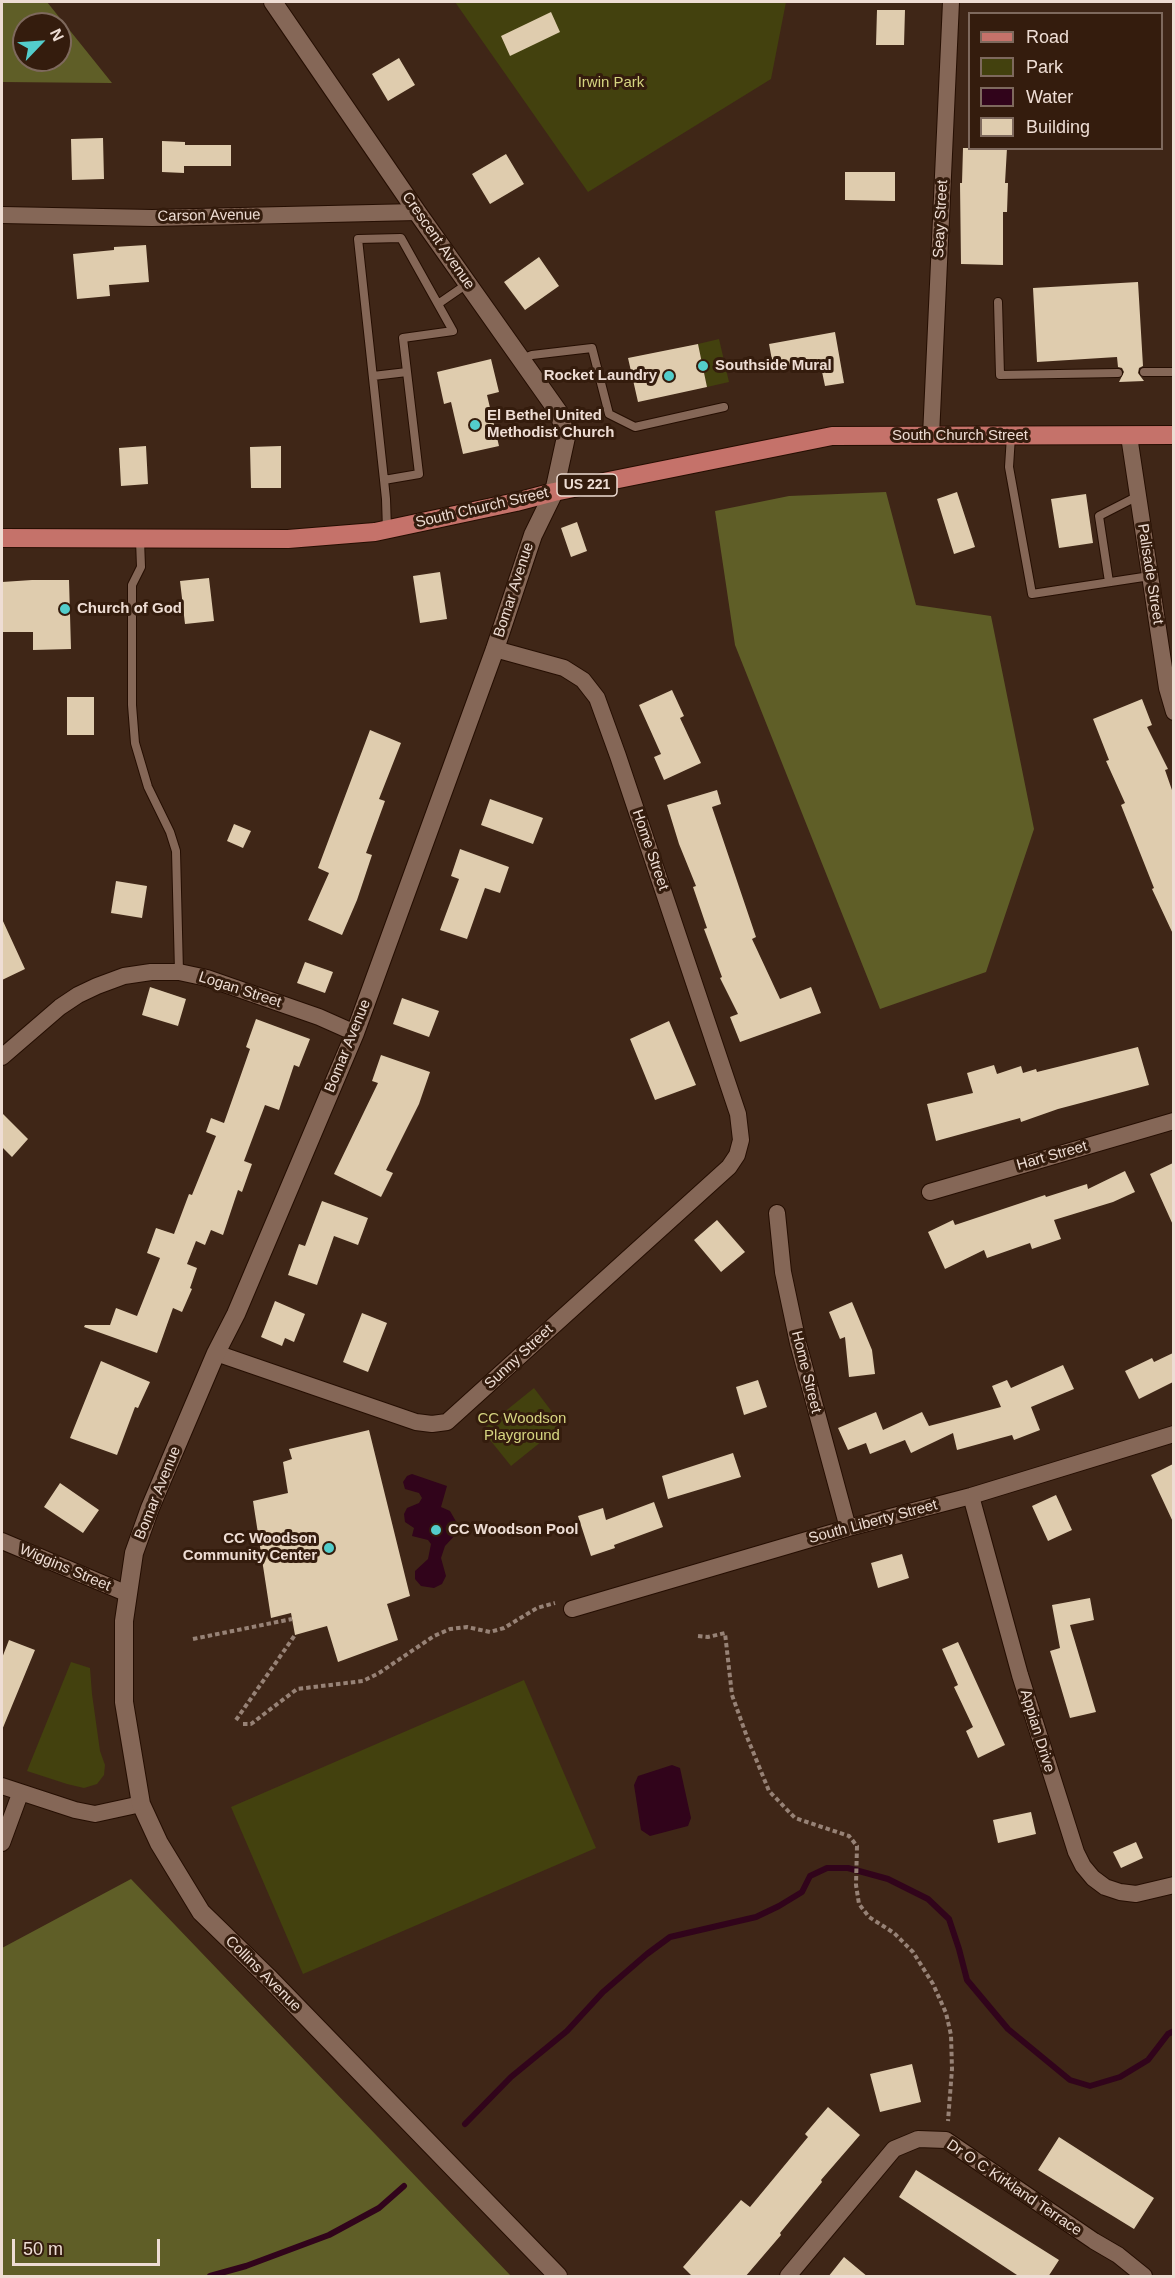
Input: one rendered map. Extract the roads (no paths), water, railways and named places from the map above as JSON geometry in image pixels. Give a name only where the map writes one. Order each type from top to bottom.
[{"type":"main road","name":"South Church Street","points":[[2,538],[288,539],[387,530],[554,492],[832,436],[1173,435]]},
{"type":"street","name":"Crescent Avenue","points":[[273,2],[467,284],[559,413],[566,437],[554,492]]},
{"type":"street","name":"Seay Street","points":[[931,436],[951,2]]},
{"type":"street","name":"Carson Avenue","points":[[2,215],[152,218],[417,212]]},
{"type":"street","name":"Palisade Street","points":[[1129,436],[1167,688],[1173,712]]},
{"type":"street","name":"Bomar Avenue","points":[[128,1594],[134,1553],[150,1508],[216,1353],[236,1314],[355,1033],[495,649],[532,535],[554,492]]},
{"type":"street","name":"Home Street","points":[[495,649],[564,669],[584,680],[597,698],[738,1114]]},
{"type":"street","name":"Logan Street","points":[[2,1057],[60,1007],[98,986],[151,972],[179,972],[207,978],[355,1033]]},
{"type":"street","name":"Sunny Street","points":[[216,1353],[416,1422],[432,1424],[447,1422],[729,1167],[737,1155],[741,1140],[738,1114]]},
{"type":"street","name":"Hart Street","points":[[930,1192],[1173,1121]]},
{"type":"street","name":"Home Street","points":[[777,1213],[783,1272],[798,1344],[848,1528]]},
{"type":"street","name":"South Liberty Street","points":[[572,1609],[848,1528],[971,1497],[1173,1434]]},
{"type":"street","name":"Appian Drive","points":[[971,1497],[1023,1686],[1076,1852],[1083,1866],[1092,1878],[1105,1887],[1120,1892],[1136,1894],[1173,1885]]},
{"type":"street","name":"Wiggins Street","points":[[2,1540],[128,1594]]},
{"type":"street","name":"Collins Avenue","points":[[128,1594],[123,1630],[124,1702],[141,1804],[159,1843],[201,1912],[286,1995],[558,2277]]},
{"type":"street","points":[[2,1786],[20,1794],[95,1814],[141,1804]]},
{"type":"street","points":[[2,1843],[20,1794]]},
{"type":"street","name":"Dr O C Kirkland Terrace","points":[[788,2277],[894,2149],[918,2139],[946,2140],[1118,2255],[1144,2277]]},
{"type":"lane","points":[[384,480],[419,474],[403,338],[453,331],[401,238],[358,238],[384,480],[387,530]]},
{"type":"lane","points":[[438,304],[467,284]]},
{"type":"lane","points":[[998,302],[999,375],[1118,373]]},
{"type":"lane","points":[[521,359],[592,348],[609,414],[635,427],[724,407]]},
{"type":"lane","points":[[373,376],[407,372]]},
{"type":"lane","points":[[1144,372],[1173,372]]},
{"type":"lane","points":[[1011,436],[1009,467],[1032,594],[1150,576]]},
{"type":"lane","points":[[1109,582],[1099,516],[1138,496]]},
{"type":"lane","points":[[140,540],[141,567],[132,585],[132,705],[135,742],[148,787],[170,832],[176,851],[179,972]]},
{"type":"water","name":"CC Woodson Pool","points":[[412,1474],[447,1486],[441,1507],[450,1511],[458,1525],[458,1532],[445,1546],[441,1558],[446,1576],[442,1584],[434,1588],[421,1586],[415,1579],[415,1571],[428,1559],[431,1544],[428,1540],[412,1536],[414,1528],[405,1522],[404,1514],[407,1508],[419,1503],[422,1498],[419,1493],[405,1489],[403,1482],[407,1476]]},
{"type":"water","points":[[672,1765],[680,1768],[691,1818],[688,1826],[650,1836],[641,1830],[634,1785],[638,1776]]},
{"type":"waterway","points":[[465,2124],[511,2077],[567,2031],[603,1992],[670,1937],[756,1917],[802,1892],[810,1876],[827,1868],[848,1868],[888,1879],[928,1899],[949,1919],[967,1980],[1008,2029],[1070,2080],[1090,2086],[1120,2077],[1148,2060],[1168,2034],[1174,2031]]},
{"type":"waterway","points":[[210,2276],[246,2266],[329,2235],[379,2208],[404,2186]]},
{"type":"place","name":"Southside Mural","points":[[703,366]]},
{"type":"place","name":"Rocket Laundry","points":[[669,376]]},
{"type":"place","name":"El Bethel United Methodist Church","points":[[475,425]]},
{"type":"place","name":"Church of God","points":[[65,609]]},
{"type":"place","name":"CC Woodson Pool","points":[[436,1530]]},
{"type":"place","name":"CC Woodson Community Center","points":[[329,1548]]},
{"type":"park label","name":"Irwin Park","points":[[611,83]]},
{"type":"park label","name":"CC Woodson Playground","points":[[522,1428]]}]
